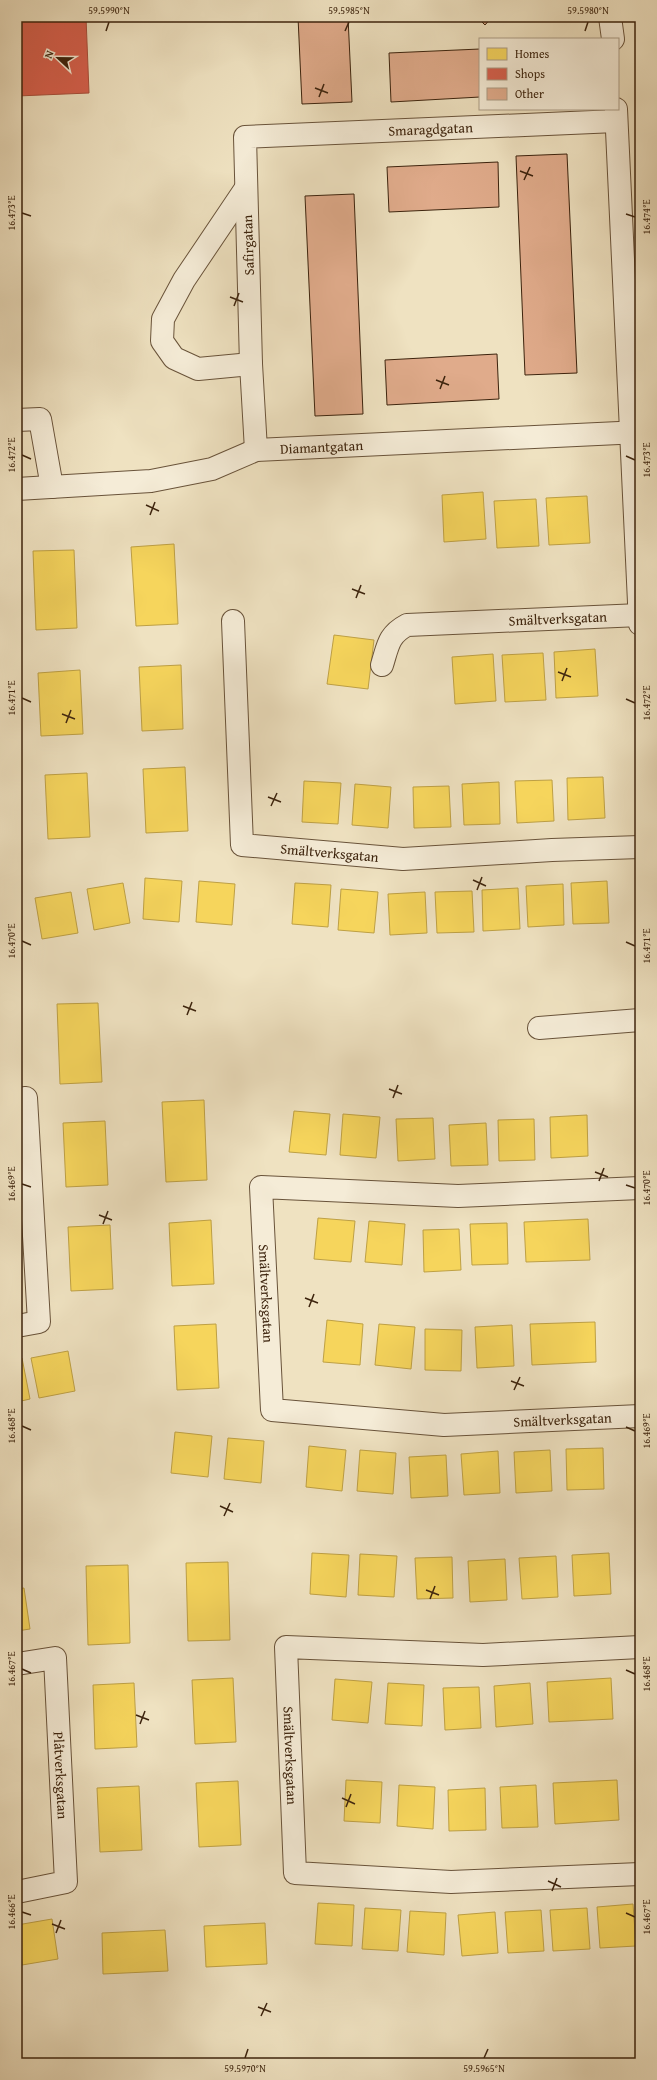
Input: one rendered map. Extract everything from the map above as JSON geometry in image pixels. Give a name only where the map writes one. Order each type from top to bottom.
[{"type":"street","points":[[610,17],[612,38]]},
{"type":"street","points":[[616,115],[635,432],[640,624]]},
{"type":"street","name":"Smaragdgatan","points":[[245,137],[616,115]]},
{"type":"street","name":"Safirgatan","points":[[245,137],[256,450]]},
{"type":"street","points":[[246,188],[184,280],[166,312],[163,318],[162,341],[174,358],[198,369],[252,364]]},
{"type":"street","points":[[17,420],[40,419],[52,487]]},
{"type":"street","name":"Diamantgatan","points":[[17,489],[151,481],[212,469],[256,450],[635,432]]},
{"type":"street","name":"Smältverksgatan","points":[[382,665],[389,643],[396,631],[407,625],[640,614]]},
{"type":"street","name":"Smältverksgatan","points":[[233,622],[242,845],[403,859],[552,850],[640,847]]},
{"type":"street","points":[[539,1028],[640,1020]]},
{"type":"street","points":[[17,1099],[26,1098],[39,1322],[17,1326]]},
{"type":"street","name":"Smältverksgatan","points":[[640,1188],[458,1196],[261,1187],[272,1410],[444,1425],[640,1416]]},
{"type":"street","name":"Smältverksgatan","points":[[640,1647],[482,1655],[286,1647],[295,1873],[452,1882],[640,1874]]},
{"type":"street","name":"Plåtverksgatan","points":[[17,1664],[55,1658],[66,1882],[17,1892]]},
{"type":"building: Homes","points":[[483,492],[486,539],[444,542],[442,495]]},
{"type":"building: Homes","points":[[587,496],[590,543],[549,545],[546,498]]},
{"type":"building: Homes","points":[[536,499],[539,546],[497,548],[494,501]]},
{"type":"building: Homes","points":[[174,544],[178,624],[136,626],[131,547]]},
{"type":"building: Homes","points":[[74,550],[77,628],[36,630],[33,551]]},
{"type":"building: Homes","points":[[334,635],[374,640],[368,689],[327,684]]},
{"type":"building: Homes","points":[[595,649],[598,696],[556,698],[554,652]]},
{"type":"building: Homes","points":[[543,653],[546,700],[505,702],[502,655]]},
{"type":"building: Homes","points":[[493,654],[496,701],[455,704],[452,657]]},
{"type":"building: Homes","points":[[181,665],[183,729],[142,731],[139,667]]},
{"type":"building: Homes","points":[[80,670],[83,734],[41,736],[38,673]]},
{"type":"building: Homes","points":[[185,767],[188,831],[146,833],[143,769]]},
{"type":"building: Homes","points":[[87,773],[90,837],[48,839],[45,775]]},
{"type":"building: Homes","points":[[603,777],[605,818],[568,820],[567,778]]},
{"type":"building: Homes","points":[[552,780],[554,821],[517,823],[515,781]]},
{"type":"building: Homes","points":[[304,781],[341,783],[338,824],[302,822]]},
{"type":"building: Homes","points":[[499,782],[500,824],[464,825],[462,784]]},
{"type":"building: Homes","points":[[355,784],[391,787],[388,828],[352,825]]},
{"type":"building: Homes","points":[[449,786],[451,827],[414,828],[413,787]]},
{"type":"building: Homes","points":[[145,878],[182,881],[179,922],[143,919]]},
{"type":"building: Homes","points":[[199,881],[235,884],[232,925],[196,922]]},
{"type":"building: Homes","points":[[607,881],[609,923],[573,924],[571,883]]},
{"type":"building: Homes","points":[[123,883],[130,923],[94,930],[87,889]]},
{"type":"building: Homes","points":[[295,883],[331,885],[328,927],[292,924]]},
{"type":"building: Homes","points":[[563,884],[564,925],[528,927],[526,886]]},
{"type":"building: Homes","points":[[518,888],[520,929],[483,931],[482,890]]},
{"type":"building: Homes","points":[[341,889],[378,892],[374,933],[338,930]]},
{"type":"building: Homes","points":[[472,891],[474,932],[437,933],[435,892]]},
{"type":"building: Homes","points":[[71,892],[78,933],[42,939],[35,898]]},
{"type":"building: Homes","points":[[425,892],[427,933],[390,935],[388,894]]},
{"type":"building: Homes","points":[[98,1003],[102,1082],[60,1084],[57,1004]]},
{"type":"building: Homes","points":[[204,1100],[207,1180],[166,1182],[162,1102]]},
{"type":"building: Homes","points":[[294,1111],[330,1114],[326,1155],[289,1152]]},
{"type":"building: Homes","points":[[343,1114],[380,1117],[376,1158],[340,1155]]},
{"type":"building: Homes","points":[[587,1115],[588,1156],[551,1158],[550,1117]]},
{"type":"building: Homes","points":[[433,1118],[435,1159],[398,1161],[396,1119]]},
{"type":"building: Homes","points":[[534,1119],[535,1160],[499,1161],[498,1120]]},
{"type":"building: Homes","points":[[105,1121],[108,1185],[66,1187],[63,1123]]},
{"type":"building: Homes","points":[[486,1123],[488,1165],[451,1166],[449,1125]]},
{"type":"building: Homes","points":[[318,1218],[355,1221],[351,1262],[314,1259]]},
{"type":"building: Homes","points":[[588,1219],[590,1260],[526,1262],[524,1222]]},
{"type":"building: Homes","points":[[211,1220],[214,1284],[172,1286],[169,1223]]},
{"type":"building: Homes","points":[[369,1221],[405,1224],[402,1265],[365,1262]]},
{"type":"building: Homes","points":[[507,1223],[508,1264],[472,1265],[470,1224]]},
{"type":"building: Homes","points":[[110,1225],[113,1289],[71,1291],[68,1227]]},
{"type":"building: Homes","points":[[459,1229],[461,1270],[424,1272],[423,1230]]},
{"type":"building: Homes","points":[[327,1320],[363,1324],[360,1365],[323,1362]]},
{"type":"building: Homes","points":[[595,1322],[596,1362],[532,1365],[530,1324]]},
{"type":"building: Homes","points":[[216,1324],[219,1388],[177,1390],[174,1326]]},
{"type":"building: Homes","points":[[379,1324],[415,1327],[411,1369],[375,1365]]},
{"type":"building: Homes","points":[[512,1325],[514,1366],[477,1368],[475,1327]]},
{"type":"building: Homes","points":[[425,1329],[462,1330],[461,1371],[425,1370]]},
{"type":"building: Homes","points":[[68,1351],[75,1391],[39,1398],[31,1358]]},
{"type":"building: Homes","points":[[22,1358],[30,1399],[17,1402],[17,1359]]},
{"type":"building: Homes","points":[[175,1432],[212,1436],[208,1477],[171,1473]]},
{"type":"building: Homes","points":[[228,1438],[264,1441],[261,1483],[224,1479]]},
{"type":"building: Homes","points":[[309,1446],[346,1450],[342,1491],[306,1487]]},
{"type":"building: Homes","points":[[603,1448],[604,1489],[567,1490],[566,1449]]},
{"type":"building: Homes","points":[[360,1450],[396,1453],[393,1494],[357,1491]]},
{"type":"building: Homes","points":[[550,1450],[552,1491],[516,1493],[514,1452]]},
{"type":"building: Homes","points":[[498,1451],[500,1493],[464,1495],[461,1454]]},
{"type":"building: Homes","points":[[446,1455],[448,1496],[411,1498],[409,1457]]},
{"type":"building: Homes","points":[[312,1553],[349,1555],[346,1597],[310,1594]]},
{"type":"building: Homes","points":[[609,1553],[611,1594],[574,1596],[572,1555]]},
{"type":"building: Homes","points":[[360,1554],[397,1556],[394,1597],[358,1595]]},
{"type":"building: Homes","points":[[556,1556],[558,1597],[522,1599],[519,1558]]},
{"type":"building: Homes","points":[[452,1557],[453,1598],[417,1599],[415,1558]]},
{"type":"building: Homes","points":[[505,1559],[507,1600],[470,1602],[468,1561]]},
{"type":"building: Homes","points":[[228,1562],[230,1640],[188,1641],[186,1563]]},
{"type":"building: Homes","points":[[128,1565],[130,1643],[88,1645],[86,1566]]},
{"type":"building: Homes","points":[[24,1588],[30,1629],[17,1631],[17,1589]]},
{"type":"building: Homes","points":[[233,1678],[236,1742],[195,1744],[192,1680]]},
{"type":"building: Homes","points":[[611,1678],[613,1719],[549,1722],[547,1682]]},
{"type":"building: Homes","points":[[335,1679],[372,1682],[368,1723],[332,1720]]},
{"type":"building: Homes","points":[[134,1683],[137,1747],[95,1749],[93,1685]]},
{"type":"building: Homes","points":[[388,1683],[424,1685],[422,1726],[385,1724]]},
{"type":"building: Homes","points":[[530,1683],[533,1724],[496,1727],[494,1686]]},
{"type":"building: Homes","points":[[479,1687],[481,1728],[445,1730],[443,1688]]},
{"type":"building: Homes","points":[[346,1780],[382,1782],[380,1823],[344,1821]]},
{"type":"building: Homes","points":[[617,1780],[619,1820],[555,1824],[553,1783]]},
{"type":"building: Homes","points":[[238,1781],[241,1845],[199,1847],[196,1783]]},
{"type":"building: Homes","points":[[399,1785],[435,1787],[433,1829],[397,1826]]},
{"type":"building: Homes","points":[[536,1785],[538,1827],[502,1828],[500,1787]]},
{"type":"building: Homes","points":[[139,1786],[142,1850],[100,1852],[97,1788]]},
{"type":"building: Homes","points":[[485,1788],[486,1830],[449,1831],[448,1790]]},
{"type":"building: Homes","points":[[318,1903],[354,1905],[352,1946],[315,1944]]},
{"type":"building: Homes","points":[[633,1904],[636,1946],[600,1948],[597,1907]]},
{"type":"building: Homes","points":[[365,1908],[401,1910],[398,1951],[362,1949]]},
{"type":"building: Homes","points":[[587,1908],[590,1949],[553,1951],[550,1910]]},
{"type":"building: Homes","points":[[541,1910],[544,1951],[508,1953],[505,1912]]},
{"type":"building: Homes","points":[[410,1911],[446,1913],[444,1955],[407,1952]]},
{"type":"building: Homes","points":[[495,1912],[498,1953],[462,1956],[458,1915]]},
{"type":"building: Homes","points":[[52,1919],[58,1959],[22,1965],[17,1925]]},
{"type":"building: Homes","points":[[265,1923],[267,1964],[206,1967],[204,1926]]},
{"type":"building: Homes","points":[[165,1930],[168,1971],[103,1974],[102,1933]]},
{"type":"building: Shops","points":[[17,17],[86,17],[89,93],[17,96]]},
{"type":"building: Other","points":[[298,17],[348,17],[352,102],[302,104]]},
{"type":"building: Other","points":[[477,17],[492,17],[485,25]]},
{"type":"building: Other","points":[[479,49],[479,97],[391,102],[389,53]]},
{"type":"building: Other","points":[[567,154],[577,373],[525,375],[516,156]]},
{"type":"building: Other","points":[[498,162],[499,207],[389,212],[387,167]]},
{"type":"building: Other","points":[[354,194],[363,414],[315,416],[305,196]]},
{"type":"building: Other","points":[[497,354],[499,399],[387,405],[385,360]]}]
